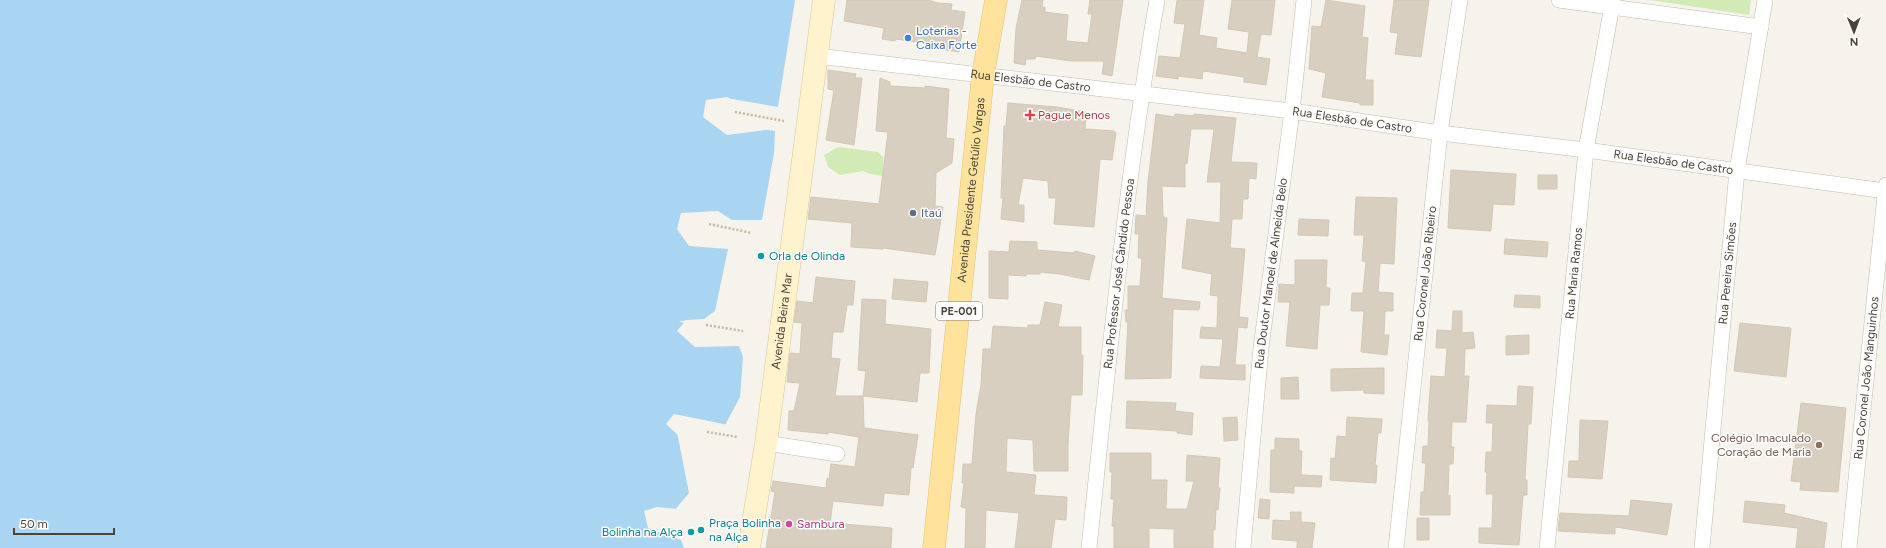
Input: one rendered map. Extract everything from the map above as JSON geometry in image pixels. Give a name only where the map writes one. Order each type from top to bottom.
[{"type":"main road","name":"Avenida Beira Mar","points":[[749,548],[766,443],[818,56],[824,0]]},
{"type":"main road","name":"Avenida Presidente Getúlio Vargas","points":[[934,548],[983,75],[996,0]]},
{"type":"street","name":"Rua Professor José Cândido Pessoa","points":[[1089,548],[1112,329],[1141,93],[1157,0]]},
{"type":"street","name":"Rua Doutor Manoel de Almeida Belo","points":[[1244,548],[1261,348],[1292,111],[1304,0]]},
{"type":"street","name":"Rua Coronel João Ribeiro","points":[[1396,548],[1440,133],[1460,0]]},
{"type":"street","points":[[1559,0],[1612,4],[1760,27]]},
{"type":"street","name":"Rua Pereira Simões","points":[[1702,548],[1737,172],[1765,0]]},
{"type":"street","name":"Rua Maria Ramos","points":[[1547,548],[1586,150],[1612,4]]},
{"type":"street","name":"Rua Elesbão de Castro","points":[[818,56],[1292,111],[1440,133],[1586,150],[1737,172],[1886,189]]},
{"type":"street","name":"Rua Coronel João Manguinhos","points":[[1849,548],[1886,189]]},
{"type":"street","points":[[766,443],[837,454]]},
{"type":"path","points":[[735,112],[784,121]]},
{"type":"path","points":[[709,224],[752,233]]},
{"type":"path","points":[[706,325],[743,331]]},
{"type":"path","points":[[707,432],[738,437]]},
{"type":"green space","points":[[1650,0],[1751,0],[1749,15]]},
{"type":"green space","points":[[838,147],[878,152],[883,157],[883,176],[870,174],[863,171],[840,175],[828,167],[824,155]]},
{"type":"water","points":[[0,0],[795,0],[778,107],[726,98],[724,124],[775,131],[774,153],[762,220],[690,220],[707,236],[728,249],[726,318],[679,321],[739,346],[743,357],[740,397],[724,427],[676,427],[689,493],[673,512],[674,521],[684,548],[0,548]]},
{"type":"pier","points":[[727,97],[734,101],[728,100],[725,115],[726,122],[767,128],[765,130],[727,135],[703,117],[706,100]]},
{"type":"pier","points":[[718,211],[735,222],[695,222],[708,234],[730,248],[728,318],[726,320],[687,322],[739,344],[739,346],[695,347],[677,331],[686,320],[704,319],[715,311],[728,249],[689,246],[677,229],[681,213]]},
{"type":"pier","points":[[674,414],[728,425],[724,429],[678,428],[680,437],[666,424]]},
{"type":"pier","points":[[657,507],[678,509],[675,513],[676,521],[684,541],[648,528],[644,511]]},
{"type":"building","points":[[847,0],[928,0],[938,3],[952,4],[951,10],[965,12],[959,52],[929,47],[930,44],[896,39],[895,41],[882,39],[884,28],[844,21]]},
{"type":"building","points":[[1022,0],[1043,0],[1042,7],[1045,7],[1045,12],[1068,15],[1066,41],[1088,43],[1092,14],[1088,14],[1090,0],[1123,0],[1112,76],[1102,74],[1104,61],[1071,61],[1036,56],[1035,59],[1026,59],[1025,65],[1014,63],[1016,28]]},
{"type":"building","points":[[1177,0],[1204,0],[1199,35],[1217,38],[1216,48],[1247,53],[1249,32],[1228,29],[1232,0],[1275,0],[1271,35],[1261,34],[1257,57],[1270,59],[1266,85],[1244,82],[1244,77],[1203,71],[1202,79],[1178,76],[1178,79],[1156,76],[1159,56],[1180,58],[1185,24],[1174,23]]},
{"type":"building","points":[[1326,0],[1365,6],[1362,37],[1368,38],[1365,80],[1373,80],[1373,105],[1360,105],[1360,103],[1322,97],[1326,73],[1309,69],[1312,26],[1321,27]]},
{"type":"building","points":[[1394,0],[1429,0],[1421,57],[1395,54],[1398,33],[1390,32]]},
{"type":"building","points":[[828,70],[856,74],[855,78],[862,78],[854,145],[826,140],[834,90],[828,89]]},
{"type":"building","points":[[880,78],[890,82],[890,86],[925,88],[925,86],[949,89],[946,138],[954,139],[952,163],[936,173],[935,206],[943,207],[935,255],[883,248],[851,247],[852,223],[808,219],[811,197],[879,204],[888,132],[876,131]]},
{"type":"building","points":[[1008,103],[1057,107],[1086,112],[1085,129],[1114,131],[1116,133],[1112,160],[1100,159],[1094,227],[1054,224],[1056,198],[1049,198],[1048,181],[1023,178],[1018,205],[1024,205],[1024,222],[1001,219],[1003,198],[1001,198],[1004,126],[1006,126]]},
{"type":"building","points":[[1156,114],[1174,117],[1175,114],[1194,116],[1194,114],[1236,118],[1231,162],[1257,163],[1256,179],[1249,178],[1248,199],[1243,199],[1242,219],[1232,219],[1230,248],[1245,249],[1239,317],[1248,318],[1247,328],[1238,327],[1235,365],[1245,365],[1245,380],[1200,378],[1201,366],[1220,367],[1223,339],[1200,338],[1201,327],[1217,328],[1218,296],[1210,295],[1212,274],[1182,268],[1187,219],[1220,223],[1221,182],[1207,182],[1214,129],[1191,129],[1187,164],[1185,163],[1185,187],[1162,186],[1163,217],[1167,218],[1162,298],[1200,302],[1199,310],[1173,309],[1171,378],[1125,379],[1128,322],[1126,322],[1125,310],[1128,310],[1128,286],[1140,286],[1142,258],[1138,258],[1139,234],[1135,234],[1136,215],[1146,216],[1148,182]]},
{"type":"building","points":[[1451,170],[1516,174],[1514,205],[1493,204],[1491,231],[1448,228]]},
{"type":"building","points":[[1538,175],[1557,175],[1557,189],[1538,189]]},
{"type":"building","points":[[1356,197],[1397,198],[1394,264],[1380,263],[1378,292],[1393,293],[1393,311],[1385,311],[1384,335],[1389,335],[1387,355],[1361,352],[1364,311],[1351,311],[1352,293],[1363,293],[1366,262],[1362,261],[1364,235],[1354,235]]},
{"type":"building","points":[[1299,219],[1329,220],[1328,236],[1298,235]]},
{"type":"building","points":[[1505,239],[1548,242],[1547,257],[1504,254]]},
{"type":"building","points":[[1010,241],[1037,242],[1037,250],[1074,253],[1075,251],[1095,256],[1089,280],[1060,274],[1040,272],[1040,274],[1026,274],[1026,276],[1008,275],[1008,299],[989,298],[989,251],[1009,252]]},
{"type":"building","points":[[1295,260],[1327,260],[1326,288],[1330,288],[1329,305],[1320,305],[1317,349],[1286,346],[1290,302],[1278,302],[1279,284],[1295,285]]},
{"type":"building","points":[[816,277],[855,281],[853,305],[847,305],[843,332],[833,332],[831,358],[840,359],[835,396],[863,396],[864,428],[918,435],[913,468],[911,467],[909,495],[884,493],[883,506],[833,501],[830,523],[892,528],[891,548],[766,548],[775,492],[771,491],[773,481],[826,488],[831,464],[855,467],[859,437],[828,432],[828,434],[788,430],[789,411],[794,411],[800,383],[787,382],[790,353],[800,354],[802,323],[794,322],[797,301],[813,303]]},
{"type":"building","points":[[894,279],[928,282],[926,302],[892,299]]},
{"type":"building","points":[[1515,295],[1540,296],[1540,308],[1514,307]]},
{"type":"building","points":[[862,299],[886,300],[885,324],[931,329],[929,373],[920,373],[917,402],[863,396],[866,371],[858,370]]},
{"type":"building","points":[[1045,302],[1062,305],[1058,327],[1081,327],[1081,355],[1083,355],[1082,395],[1071,395],[1068,471],[1034,471],[1033,440],[1007,438],[1006,472],[1036,475],[1034,495],[1067,497],[1066,520],[1055,519],[1051,548],[1015,548],[1019,513],[986,510],[985,548],[965,548],[966,508],[961,507],[964,483],[962,483],[963,464],[972,464],[976,414],[981,385],[983,349],[991,349],[993,326],[1028,328],[1028,325],[1040,325]]},
{"type":"building","points":[[1453,311],[1462,311],[1462,333],[1473,332],[1475,348],[1465,349],[1464,376],[1469,376],[1466,422],[1452,422],[1451,447],[1454,447],[1453,464],[1449,464],[1448,496],[1450,495],[1450,515],[1420,515],[1421,492],[1424,492],[1426,463],[1422,463],[1423,446],[1428,446],[1431,376],[1445,377],[1447,348],[1436,348],[1437,330],[1452,331]]},
{"type":"building","points":[[1740,323],[1791,328],[1786,377],[1734,371]]},
{"type":"building","points":[[1529,335],[1529,354],[1506,355],[1506,336]]},
{"type":"building","points":[[1384,368],[1384,394],[1364,393],[1364,390],[1331,391],[1331,369]]},
{"type":"building","points":[[1298,377],[1299,399],[1281,399],[1281,378]]},
{"type":"building","points":[[1518,386],[1533,387],[1531,424],[1528,424],[1525,480],[1527,480],[1527,495],[1523,495],[1519,545],[1479,543],[1479,528],[1492,528],[1493,494],[1486,494],[1487,472],[1485,472],[1486,452],[1492,452],[1493,423],[1486,423],[1487,405],[1517,406]]},
{"type":"building","points":[[1127,401],[1176,403],[1175,411],[1193,413],[1192,435],[1177,433],[1177,431],[1126,428]]},
{"type":"building","name":"Colégio Imaculado Coração de Maria","points":[[1801,403],[1846,408],[1838,492],[1800,490],[1801,482],[1791,481]]},
{"type":"building","points":[[1237,417],[1238,440],[1224,441],[1223,418]]},
{"type":"building","points":[[1347,417],[1382,419],[1381,433],[1378,433],[1375,465],[1377,465],[1376,483],[1330,480],[1331,458],[1335,459],[1337,436],[1346,437]]},
{"type":"building","points":[[1580,420],[1608,421],[1602,479],[1568,477],[1569,461],[1579,461]]},
{"type":"building","points":[[1275,438],[1299,439],[1299,451],[1302,451],[1301,475],[1322,476],[1321,487],[1294,486],[1294,493],[1270,492],[1271,450],[1275,450]]},
{"type":"building","points":[[1110,453],[1151,453],[1151,480],[1167,480],[1166,509],[1187,509],[1194,481],[1186,481],[1187,455],[1220,458],[1218,488],[1220,488],[1218,510],[1216,509],[1215,530],[1213,530],[1213,548],[1174,548],[1174,529],[1149,528],[1149,548],[1114,548],[1114,526],[1112,526],[1114,499],[1111,499],[1112,472],[1110,472]]},
{"type":"building","points":[[1260,499],[1270,500],[1269,519],[1258,518]]},
{"type":"building","points":[[1631,500],[1672,504],[1667,535],[1615,527],[1615,534],[1558,531],[1560,513],[1629,516]]},
{"type":"building","points":[[1745,501],[1785,505],[1784,513],[1827,523],[1824,548],[1796,548],[1798,528],[1743,522]]},
{"type":"building","points":[[1290,512],[1301,512],[1301,522],[1315,523],[1312,548],[1297,548],[1297,541],[1272,539],[1273,520],[1291,521]]},
{"type":"building","points":[[1417,518],[1429,518],[1429,540],[1417,540]]},
{"type":"place","name":"Loterias - Caixa Forte","points":[[908,38]]},
{"type":"place","name":"Pague Menos","points":[[1030,115]]},
{"type":"place","name":"Itaú","points":[[913,213]]},
{"type":"place","name":"Orla de Olinda","points":[[761,256]]},
{"type":"place","name":"Colégio Imaculado Coração de Maria","points":[[1819,445]]},
{"type":"place","name":"Sambura","points":[[789,524]]},
{"type":"place","name":"Praça Bolinha na Alça","points":[[701,530]]},
{"type":"place","name":"Bolinha na Alça","points":[[691,532]]}]
